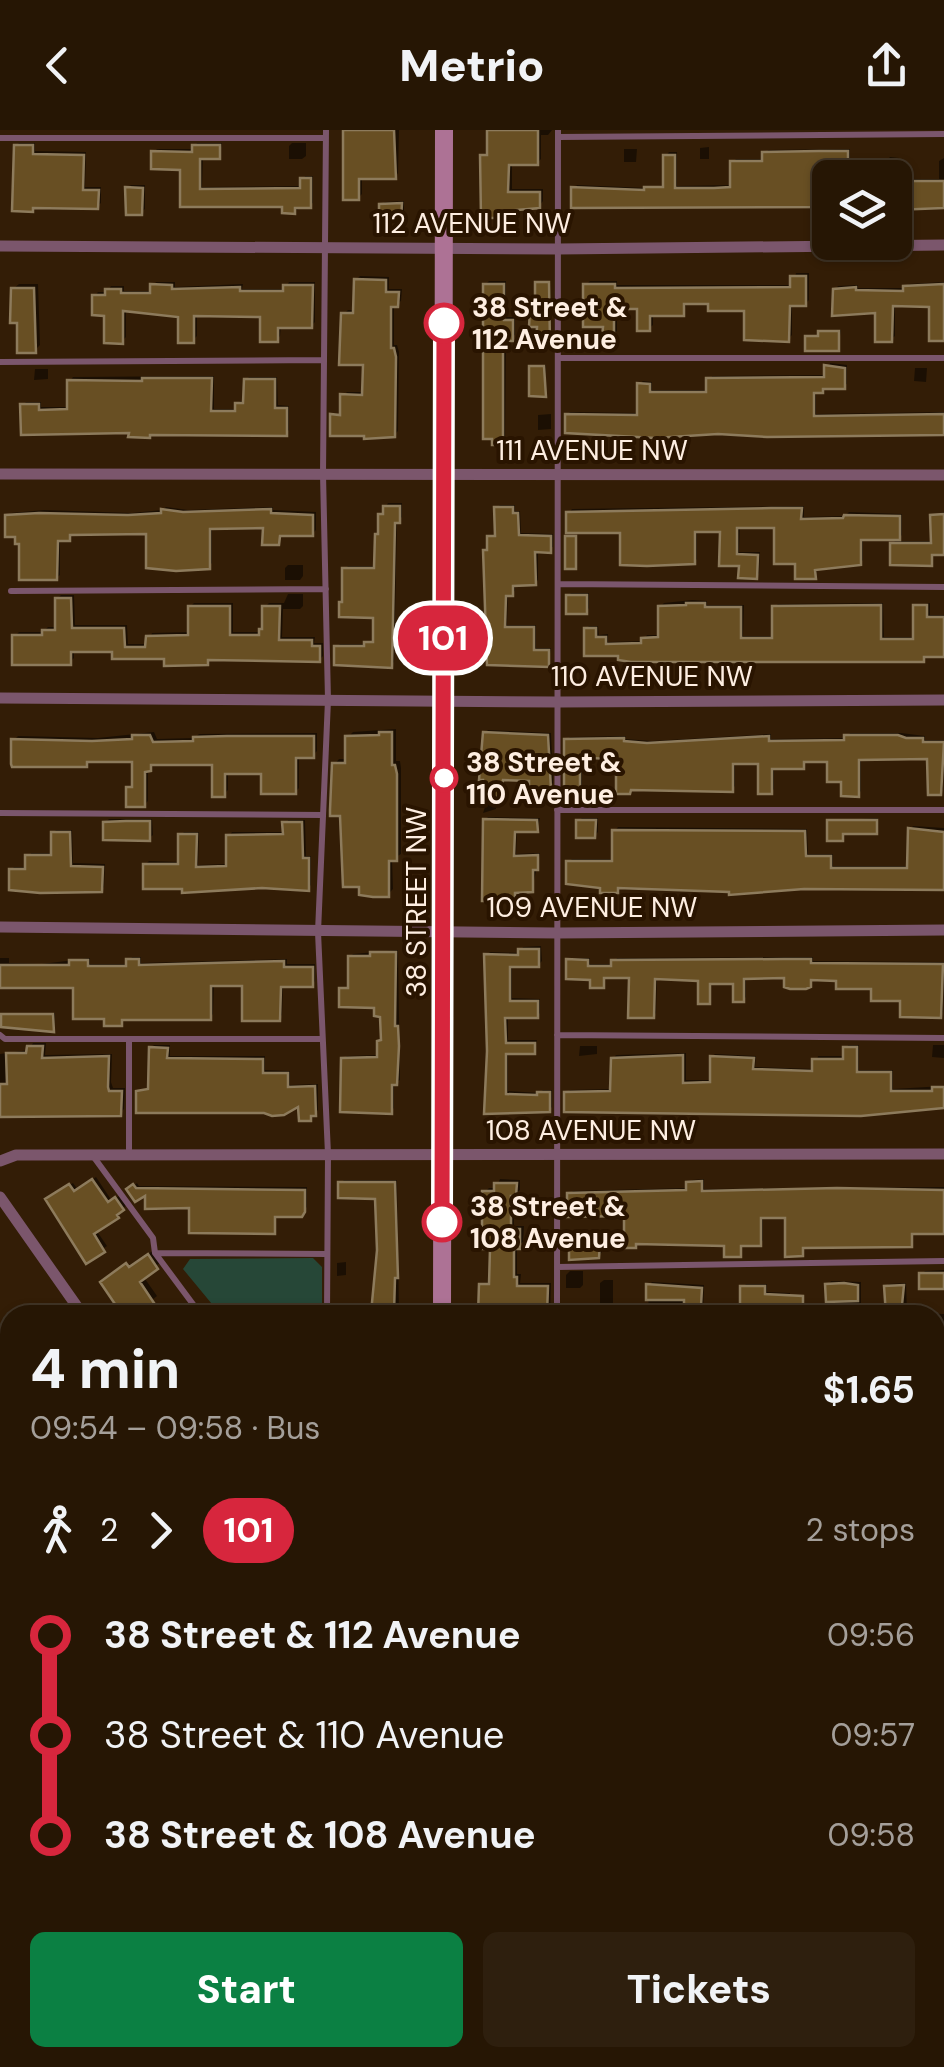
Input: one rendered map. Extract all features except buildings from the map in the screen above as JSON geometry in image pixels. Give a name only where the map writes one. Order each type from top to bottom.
[{"type":"street","name":"38 STREET NW","points":[[442,1305],[444,130]]},
{"type":"street","name":"112 AVENUE NW","points":[[0,246],[944,245]]},
{"type":"street","name":"111 AVENUE NW","points":[[0,474],[944,475]]},
{"type":"street","name":"110 AVENUE NW","points":[[0,698],[944,700]]},
{"type":"street","name":"109 AVENUE NW","points":[[0,927],[558,933],[944,930]]},
{"type":"street","name":"108 AVENUE NW","points":[[0,1161],[16,1154],[944,1154]]},
{"type":"street","points":[[0,1197],[76,1305]]},
{"type":"lane","points":[[0,138],[326,134],[323,474],[328,700],[318,932],[328,1154],[327,1305]]},
{"type":"lane","points":[[557,1305],[558,134],[944,134]]},
{"type":"lane","points":[[558,358],[944,358]]},
{"type":"lane","points":[[0,362],[324,360]]},
{"type":"lane","points":[[558,584],[944,587]]},
{"type":"lane","points":[[11,591],[326,589]]},
{"type":"lane","points":[[558,810],[944,810]]},
{"type":"lane","points":[[0,813],[323,815]]},
{"type":"lane","points":[[0,1035],[321,1039]]},
{"type":"lane","points":[[558,1035],[944,1038]]},
{"type":"lane","points":[[129,1038],[129,1154]]},
{"type":"lane","points":[[92,1154],[153,1238],[155,1252],[194,1305]]},
{"type":"lane","points":[[155,1252],[327,1254]]},
{"type":"lane","points":[[557,1267],[944,1261]]},
{"type":"green space","points":[[313,1258],[322,1267],[322,1305],[213,1305],[183,1269],[190,1259]]},
{"type":"bus line","name":"101","points":[[442,1222],[444,323]]},
{"type":"place","name":"38 Street & 112 Avenue","points":[[444,323]]},
{"type":"place","name":"38 Street & 110 Avenue","points":[[444,778]]},
{"type":"place","name":"38 Street & 108 Avenue","points":[[442,1222]]}]
